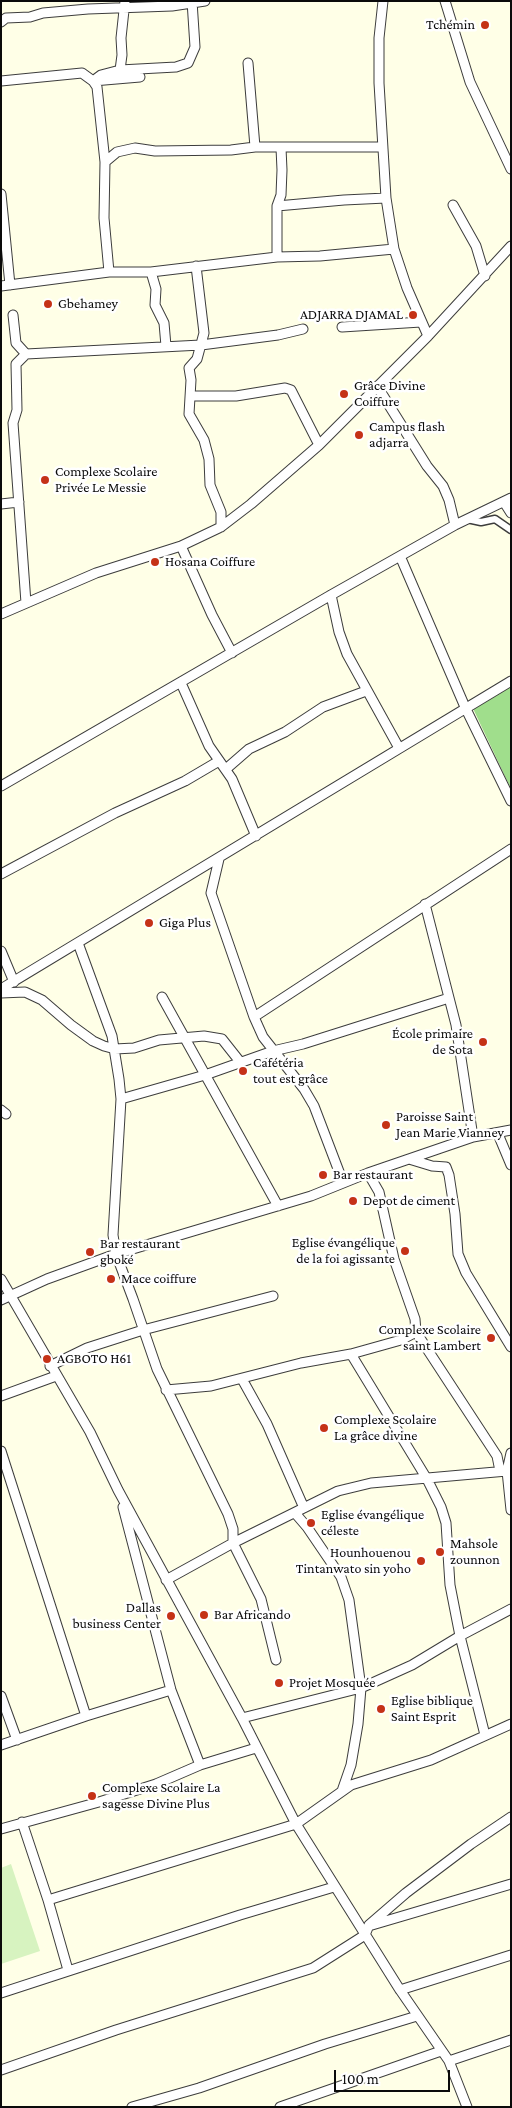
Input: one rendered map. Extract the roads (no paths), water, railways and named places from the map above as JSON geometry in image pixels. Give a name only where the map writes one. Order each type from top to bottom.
[{"type":"street","points":[[1,22],[6,18],[30,17],[43,13],[125,4],[205,1]]},
{"type":"street","points":[[383,1],[379,38],[379,83],[386,198],[394,249],[407,288],[428,336]]},
{"type":"street","points":[[446,1],[470,82],[511,169]]},
{"type":"street","points":[[93,81],[101,75],[120,70],[176,67],[188,63],[195,47],[192,2]]},
{"type":"street","points":[[120,70],[125,4]]},
{"type":"street","points":[[248,63],[255,147]]},
{"type":"street","points":[[1,81],[82,73],[93,81],[97,87],[105,162],[104,218],[109,272]]},
{"type":"street","points":[[93,81],[140,77]]},
{"type":"street","points":[[105,162],[116,152],[135,148],[155,151],[230,150],[255,147],[382,147]]},
{"type":"street","points":[[277,257],[277,206],[281,194],[282,170],[280,148]]},
{"type":"street","points":[[1,194],[6,286],[109,272],[151,272],[277,257],[320,256],[394,249]]},
{"type":"street","points":[[277,206],[386,198]]},
{"type":"street","points":[[452,205],[476,246],[481,257],[485,276]]},
{"type":"street","points":[[1,614],[96,573],[181,546],[221,527],[251,504],[319,445],[428,336],[511,246]]},
{"type":"street","points":[[196,266],[204,333],[197,359],[189,368],[191,396],[189,414],[204,440],[209,459],[210,485],[221,512],[221,527]]},
{"type":"street","points":[[151,272],[156,289],[155,306],[164,323],[166,346]]},
{"type":"street","points":[[13,315],[16,343],[26,354]]},
{"type":"street","points":[[342,327],[421,322]]},
{"type":"street","points":[[26,604],[13,423],[17,410],[16,364],[26,354],[201,344],[278,335],[303,329]]},
{"type":"street","points":[[377,386],[427,466],[443,486],[449,500],[455,525]]},
{"type":"street","points":[[191,396],[236,396],[284,388],[291,390],[319,445]]},
{"type":"street","points":[[1,786],[331,594],[455,525],[507,500],[511,513]]},
{"type":"street","points":[[1,504],[19,502]]},
{"type":"street","points":[[467,519],[481,522],[494,519],[511,530]]},
{"type":"street","points":[[181,546],[232,653]]},
{"type":"street","points":[[400,556],[466,707],[511,801]]},
{"type":"street","points":[[331,594],[339,632],[347,654],[399,748]]},
{"type":"street","points":[[1,991],[511,681]]},
{"type":"street","points":[[181,683],[209,746],[226,769],[239,793],[256,836]]},
{"type":"street","points":[[226,769],[249,749],[285,732],[323,707],[366,691]]},
{"type":"street","points":[[1,874],[115,813],[184,781],[219,761]]},
{"type":"street","points":[[254,1017],[511,849]]},
{"type":"street","points":[[219,859],[211,893],[254,1017],[263,1037],[304,1089],[314,1106],[343,1182]]},
{"type":"street","points":[[425,904],[456,1025],[473,1137]]},
{"type":"street","points":[[78,944],[115,1048],[121,1099],[114,1235],[116,1254],[166,1390],[228,1514],[233,1529],[233,1543],[261,1599],[276,1660]]},
{"type":"street","points":[[1,951],[14,982]]},
{"type":"street","points":[[1,991],[24,992],[42,1000],[93,1041],[115,1048],[134,1048],[159,1040],[204,1036],[222,1040],[241,1063]]},
{"type":"street","points":[[162,997],[278,1206]]},
{"type":"street","points":[[121,1099],[205,1075],[273,1051],[302,1044],[449,998]]},
{"type":"street","points":[[1,1300],[47,1279],[116,1254],[278,1206],[473,1137],[498,1134],[511,1130]]},
{"type":"street","points":[[498,1134],[511,1165]]},
{"type":"street","points":[[410,1159],[432,1166],[446,1167],[449,1174],[455,1214],[458,1254],[470,1280],[511,1347]]},
{"type":"street","points":[[368,1173],[381,1199],[394,1259],[415,1319],[416,1332],[497,1456],[503,1471],[511,1510]]},
{"type":"street","points":[[1,1279],[90,1432],[118,1490],[242,1718],[296,1824],[400,1990],[448,2061],[467,2107]]},
{"type":"street","points":[[50,1366],[87,1348],[143,1330],[273,1296]]},
{"type":"street","points":[[166,1390],[211,1386],[301,1363],[350,1354],[401,1340],[416,1332]]},
{"type":"street","points":[[350,1354],[427,1479],[441,1507],[446,1523],[450,1585],[460,1636],[485,1735]]},
{"type":"street","points":[[1,1396],[56,1376]]},
{"type":"street","points":[[242,1379],[267,1424],[304,1508]]},
{"type":"street","points":[[1,1451],[86,1716]]},
{"type":"street","points":[[503,1471],[511,1453]]},
{"type":"street","points":[[166,1580],[233,1543],[338,1491],[371,1483],[503,1471]]},
{"type":"street","points":[[118,1490],[172,1690],[200,1765]]},
{"type":"street","points":[[295,1513],[307,1527],[341,1577],[349,1600],[361,1688],[354,1749],[351,1765],[342,1791]]},
{"type":"street","points":[[242,1718],[361,1688],[412,1665],[460,1636],[511,1610]]},
{"type":"street","points":[[1,1745],[86,1716],[172,1690]]},
{"type":"street","points":[[1,1696],[17,1740]]},
{"type":"street","points":[[48,1900],[296,1824],[352,1785],[432,1760],[511,1724]]},
{"type":"street","points":[[1,1829],[148,1787],[200,1765],[256,1748]]},
{"type":"street","points":[[1,2070],[124,2027],[313,1968],[365,1935],[369,1925],[406,1893],[511,1817]]},
{"type":"street","points":[[22,1822],[48,1900],[68,1970]]},
{"type":"street","points":[[369,1925],[511,1884]]},
{"type":"street","points":[[1,1993],[240,1914],[334,1887]]},
{"type":"street","points":[[400,1990],[511,1954]]},
{"type":"street","points":[[132,2107],[174,2096],[325,2044],[417,2016]]},
{"type":"street","points":[[448,2061],[511,2040]]},
{"type":"street","points":[[280,2107],[441,2051]]},
{"type":"place","name":"Tchémin","points":[[485,25]]},
{"type":"place","name":"Gbehamey","points":[[48,304]]},
{"type":"place","name":"ADJARRA DJAMAL","points":[[413,315]]},
{"type":"place","name":"Grâce Divine Coiffure","points":[[344,394]]},
{"type":"place","name":"Campus flash adjarra","points":[[359,435]]},
{"type":"place","name":"Complexe Scolaire Privée Le Messie","points":[[45,480]]},
{"type":"place","name":"Hosana Coiffure","points":[[155,562]]},
{"type":"place","name":"Giga Plus","points":[[149,923]]},
{"type":"place","name":"École primaire de Sota","points":[[483,1042]]},
{"type":"place","name":"Cafétéria tout est grâce","points":[[243,1071]]},
{"type":"place","name":"Paroisse Saint Jean Marie Vianney","points":[[386,1125]]},
{"type":"place","name":"Bar restaurant","points":[[323,1175]]},
{"type":"place","name":"Depot de ciment","points":[[353,1201]]},
{"type":"place","name":"Eglise évangélique de la foi agissante","points":[[405,1251]]},
{"type":"place","name":"Bar restaurant gboké","points":[[90,1252]]},
{"type":"place","name":"Mace coiffure","points":[[111,1279]]},
{"type":"place","name":"Complexe Scolaire saint Lambert","points":[[491,1338]]},
{"type":"place","name":"AGBOTO H61","points":[[47,1359]]},
{"type":"place","name":"Complexe Scolaire La grâce divine","points":[[324,1428]]},
{"type":"place","name":"Eglise évangélique céleste","points":[[311,1523]]},
{"type":"place","name":"Mahsole zounnon","points":[[440,1552]]},
{"type":"place","name":"Hounhouenou Tintanwato sin yoho","points":[[421,1561]]},
{"type":"place","name":"Bar Africando","points":[[204,1615]]},
{"type":"place","name":"Dallas business Center","points":[[171,1616]]},
{"type":"place","name":"Projet Mosquée","points":[[279,1683]]},
{"type":"place","name":"Eglise biblique Saint Esprit","points":[[381,1709]]},
{"type":"place","name":"Complexe Scolaire La sagesse Divine Plus","points":[[92,1796]]}]
